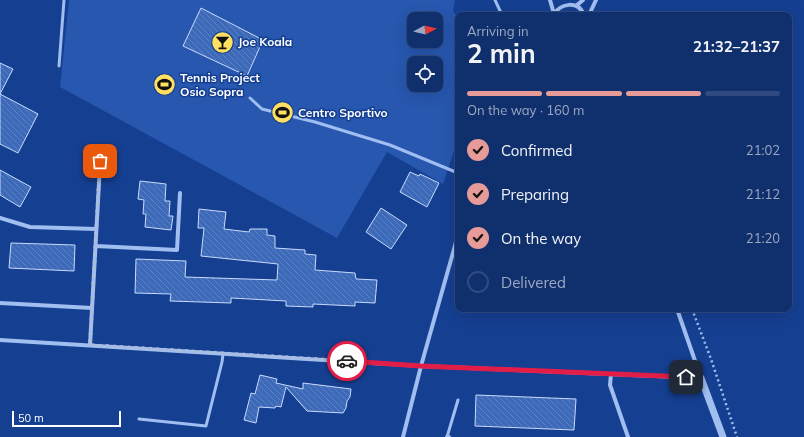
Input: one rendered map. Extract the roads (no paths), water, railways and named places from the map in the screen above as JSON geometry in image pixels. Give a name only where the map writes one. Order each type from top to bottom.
[{"type":"street","points":[[550,0],[553,12]]},
{"type":"street","points":[[566,0],[568,5]]},
{"type":"street","points":[[576,6],[583,0]]},
{"type":"street","points":[[590,12],[596,0]]},
{"type":"street","points":[[555,12],[562,6],[568,5],[576,6],[582,12]]},
{"type":"street","points":[[90,345],[101,147]]},
{"type":"street","points":[[96,246],[177,250],[180,193]]},
{"type":"street","points":[[0,218],[30,227],[96,229]]},
{"type":"street","points":[[403,437],[421,366],[455,246]]},
{"type":"street","points":[[0,304],[92,308]]},
{"type":"street","points":[[678,312],[723,437]]},
{"type":"street","points":[[0,340],[421,366],[701,378]]},
{"type":"street","points":[[611,374],[610,385],[628,437]]},
{"type":"lane","points":[[59,66],[64,0]]},
{"type":"lane","points":[[495,0],[501,12]]},
{"type":"lane","points":[[250,98],[262,109],[315,122],[390,145],[455,172]]},
{"type":"lane","points":[[139,419],[206,426],[223,354]]},
{"type":"lane","points":[[448,437],[458,400]]},
{"type":"place","name":"Joe Koala","points":[[223,42]]},
{"type":"place","name":"Tennis Project Osio Sopra","points":[[165,85]]},
{"type":"place","name":"Centro Sportivo","points":[[283,113]]}]
